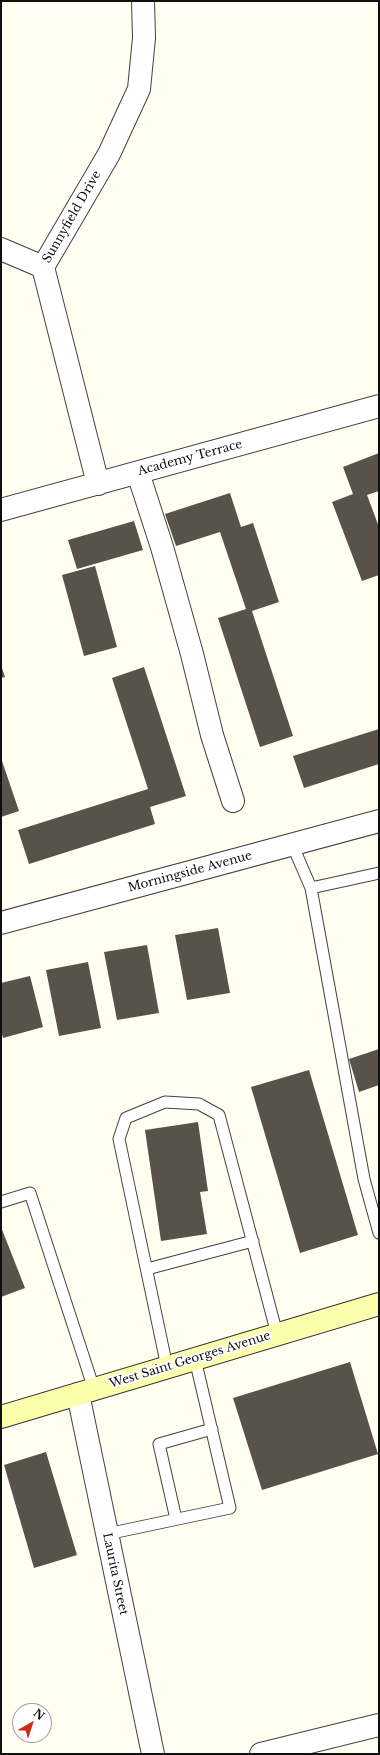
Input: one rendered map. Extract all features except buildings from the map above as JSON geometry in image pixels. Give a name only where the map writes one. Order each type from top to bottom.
[{"type":"main road","name":"West Saint Georges Avenue","points":[[1,1417],[379,1304]]},
{"type":"street","name":"Sunnyfield Drive","points":[[98,484],[43,267],[109,154],[139,89],[144,38],[143,1]]},
{"type":"street","points":[[1,249],[43,267]]},
{"type":"street","name":"Academy Terrace","points":[[1,510],[379,406]]},
{"type":"street","points":[[138,472],[162,547],[192,654],[212,735],[233,801]]},
{"type":"street","name":"Morningside Avenue","points":[[1,923],[379,821]]},
{"type":"street","name":"Laurita Street","points":[[86,1391],[107,1534],[153,1754]]},
{"type":"street","points":[[261,1754],[379,1725]]},
{"type":"lane","points":[[292,844],[311,888],[364,1179],[379,1233]]},
{"type":"lane","points":[[311,888],[379,873]]},
{"type":"lane","points":[[168,1367],[119,1139],[126,1118],[165,1102],[199,1104],[219,1115],[278,1334]]},
{"type":"lane","points":[[1,1202],[30,1193],[86,1391]]},
{"type":"lane","points":[[147,1269],[253,1241]]},
{"type":"lane","points":[[107,1534],[230,1508],[195,1359]]},
{"type":"lane","points":[[176,1519],[159,1444],[212,1429]]}]
